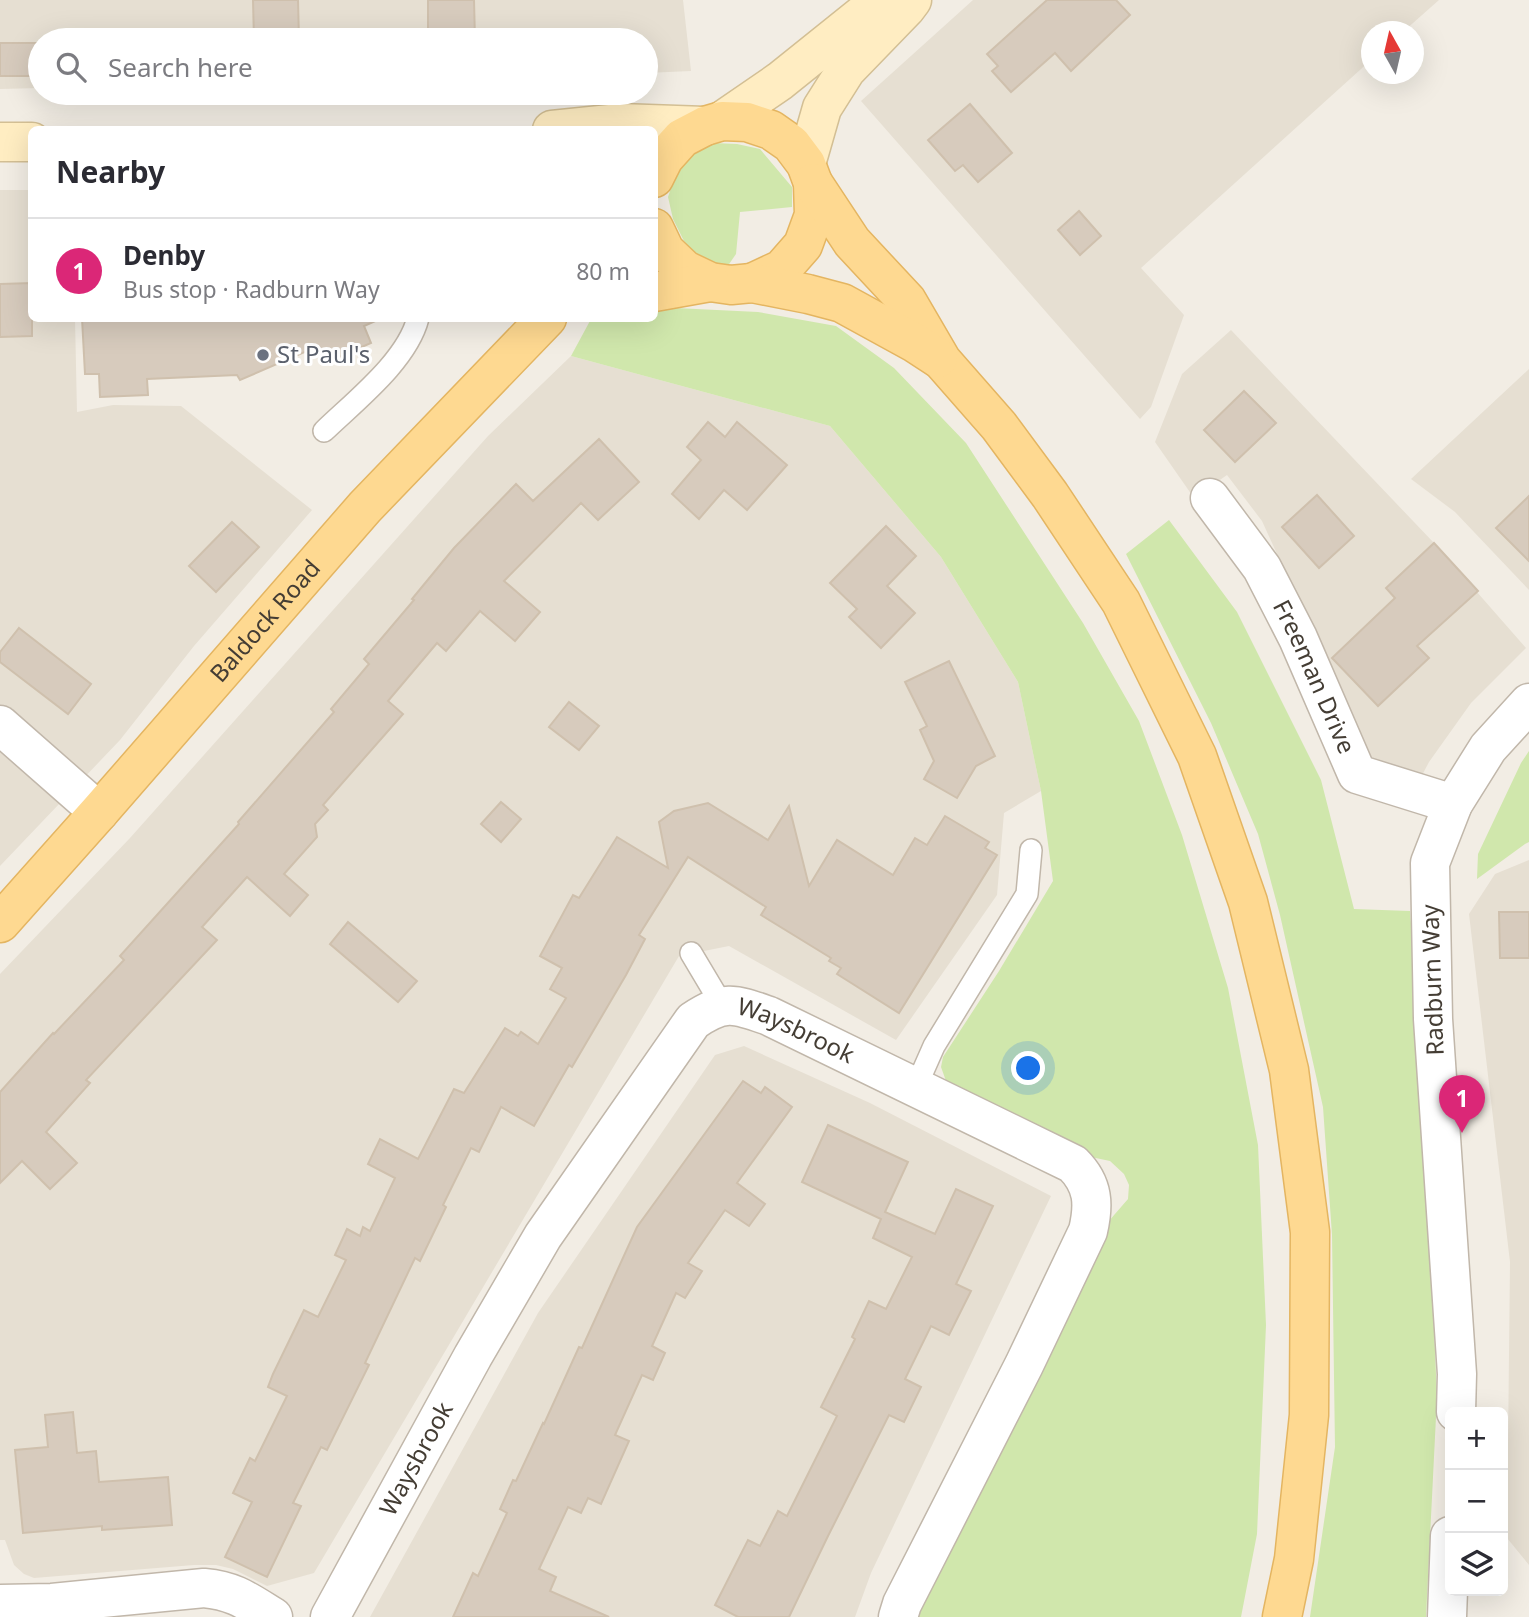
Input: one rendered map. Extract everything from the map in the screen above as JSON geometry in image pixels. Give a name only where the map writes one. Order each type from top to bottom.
[{"type":"main road","points":[[658,170],[664,158],[682,138],[713,123],[780,81],[866,12],[885,0]]},
{"type":"main road","points":[[752,283],[782,270],[803,245],[814,215],[810,174],[822,108],[846,70],[912,0]]},
{"type":"main road","points":[[591,126],[620,123],[747,122],[771,130],[791,144],[852,242],[907,302],[942,361],[999,426],[1050,495],[1121,602],[1197,757],[1248,902],[1289,1070],[1310,1232],[1308,1415],[1293,1559],[1282,1617]]},
{"type":"main road","points":[[0,142],[28,142]]},
{"type":"main road","points":[[658,236],[665,251],[685,270],[710,282],[731,285],[752,283],[842,303],[942,361]]},
{"type":"main road","points":[[658,291],[710,282]]},
{"type":"main road","name":"Baldock Road","points":[[0,922],[365,507],[549,322]]},
{"type":"street","name":"Freeman Drive","points":[[1210,498],[1262,568],[1298,638],[1357,774],[1453,804]]},
{"type":"street","name":"Radburn Way","points":[[1456,1407],[1458,1374],[1433,1019],[1430,863],[1453,804],[1489,748],[1529,703]]},
{"type":"street","points":[[0,725],[99,812]]},
{"type":"street","name":"Waysbrook","points":[[330,1617],[543,1236],[693,1020],[722,1005],[739,1006],[769,1016],[1073,1164],[1083,1174],[1089,1187],[1092,1214],[1088,1231],[1024,1365],[902,1604],[898,1617]]},
{"type":"street","points":[[0,1604],[52,1603],[204,1588],[235,1594],[273,1617]]},
{"type":"street","points":[[1447,1617],[1448,1596]]},
{"type":"lane","points":[[324,431],[396,360],[414,333],[417,322]]},
{"type":"lane","points":[[915,1088],[934,1046],[1027,894],[1031,850]]},
{"type":"lane","points":[[691,953],[722,1005]]},
{"type":"shaded area","points":[[0,0],[683,0],[691,71],[658,72],[658,28],[28,28],[28,88],[0,89]]},
{"type":"shaded area","points":[[973,0],[1439,0],[1415,21],[1361,21],[1361,69],[1141,268],[1184,315],[1151,407],[1140,419],[861,101]]},
{"type":"shaded area","points":[[0,190],[28,190],[28,322],[75,322],[77,412],[113,405],[181,406],[312,510],[194,646],[120,740],[0,866]]},
{"type":"shaded area","points":[[1231,330],[1434,543],[1526,648],[1471,703],[1420,779],[1366,758],[1262,521],[1227,475],[1194,498],[1155,442],[1182,374]]},
{"type":"shaded area","points":[[571,356],[830,426],[941,557],[1018,682],[1041,791],[1004,813],[997,895],[896,1040],[729,946],[679,956],[314,1573],[267,1586],[233,1569],[216,1565],[34,1578],[24,1574],[14,1565],[5,1540],[0,1540],[0,974],[130,838],[488,436]]},
{"type":"shaded area","points":[[1529,369],[1529,590],[1455,512],[1411,479]]},
{"type":"shaded area","points":[[1529,860],[1529,1565],[1508,1539],[1510,1262],[1469,914],[1495,874]]},
{"type":"shaded area","points":[[744,1046],[870,1103],[1051,1196],[871,1573],[855,1617],[370,1617],[538,1313],[715,1055]]},
{"type":"green space","points":[[713,143],[760,149],[792,187],[792,207],[740,212],[736,254],[725,270],[702,261],[684,241],[673,219],[668,197],[676,173],[697,151]]},
{"type":"green space","points":[[658,307],[758,312],[836,326],[894,368],[966,443],[1083,623],[1139,721],[1182,835],[1228,988],[1258,1145],[1266,1325],[1257,1534],[1241,1617],[916,1617],[1108,1222],[1128,1199],[1129,1185],[1124,1174],[1110,1161],[1091,1157],[946,1081],[941,1067],[943,1057],[1053,881],[1041,791],[1018,682],[941,557],[830,426],[571,356],[589,322],[658,322]]},
{"type":"green space","points":[[1169,520],[1237,612],[1321,780],[1354,909],[1410,911],[1423,1074],[1437,1397],[1426,1617],[1310,1617],[1335,1447],[1332,1235],[1323,1107],[1280,915],[1258,834],[1211,723],[1126,554]]},
{"type":"green space","points":[[1529,751],[1529,842],[1477,879],[1478,854]]},
{"type":"building","points":[[253,0],[298,0],[299,28],[254,28]]},
{"type":"building","points":[[428,0],[474,0],[475,28],[428,28]]},
{"type":"building","points":[[1047,0],[1116,0],[1130,15],[1071,71],[1055,53],[1011,92],[992,71],[998,66],[987,54]]},
{"type":"building","points":[[0,43],[28,43],[28,76],[0,76]]},
{"type":"building","points":[[970,104],[1012,153],[978,182],[963,165],[955,171],[928,140]]},
{"type":"building","points":[[1079,211],[1101,236],[1080,255],[1058,230]]},
{"type":"building","points":[[28,283],[28,322],[32,322],[32,336],[0,337],[0,284]]},
{"type":"building","points":[[82,322],[373,322],[364,326],[371,343],[323,364],[316,347],[240,380],[237,375],[147,379],[148,395],[100,397],[99,374],[85,374]]},
{"type":"building","points":[[1244,391],[1276,423],[1235,462],[1204,430]]},
{"type":"building","points":[[708,422],[725,437],[737,422],[787,465],[747,510],[724,490],[699,519],[672,494],[701,460],[687,447]]},
{"type":"building","points":[[599,439],[639,482],[598,520],[581,503],[504,581],[540,612],[515,641],[480,611],[446,651],[437,643],[388,701],[403,714],[323,805],[328,810],[315,824],[317,837],[284,874],[308,895],[290,916],[247,877],[202,927],[217,940],[86,1080],[90,1083],[46,1132],[77,1163],[50,1189],[22,1161],[0,1183],[0,1092],[124,960],[120,956],[239,824],[334,712],[331,709],[369,664],[364,659],[454,548],[516,484],[533,501]]},
{"type":"building","points":[[1317,495],[1354,536],[1319,568],[1282,527]]},
{"type":"building","points":[[1529,496],[1529,561],[1496,528]]},
{"type":"building","points":[[232,522],[259,547],[216,592],[189,566]]},
{"type":"building","points":[[886,526],[916,556],[887,586],[915,613],[881,648],[849,617],[857,609],[830,583]]},
{"type":"building","points":[[1434,543],[1478,591],[1417,646],[1429,658],[1378,706],[1332,658],[1395,598],[1386,588]]},
{"type":"building","points":[[19,628],[91,684],[68,714],[0,662],[0,652]]},
{"type":"building","points":[[949,661],[995,756],[976,766],[957,798],[924,779],[934,761],[920,730],[927,726],[905,682]]},
{"type":"building","points":[[569,702],[599,726],[579,750],[549,727]]},
{"type":"building","points":[[501,802],[521,819],[501,842],[481,824]]},
{"type":"building","points":[[708,803],[768,840],[789,806],[809,886],[837,840],[893,875],[915,838],[927,845],[945,816],[989,842],[985,848],[997,855],[899,1013],[837,974],[841,968],[829,961],[831,958],[761,915],[766,907],[688,857],[639,935],[645,939],[626,975],[534,1126],[501,1107],[479,1152],[471,1148],[420,1261],[415,1258],[365,1363],[369,1365],[327,1450],[321,1447],[293,1503],[301,1506],[267,1577],[225,1557],[252,1502],[233,1493],[250,1458],[255,1461],[287,1396],[268,1387],[273,1374],[304,1310],[318,1317],[346,1260],[335,1255],[347,1229],[360,1236],[363,1227],[370,1231],[395,1178],[368,1164],[380,1139],[418,1159],[454,1089],[464,1093],[505,1028],[518,1036],[521,1032],[538,1044],[566,998],[550,989],[562,968],[540,956],[573,895],[579,898],[617,837],[668,868],[659,822],[674,811]]},
{"type":"building","points":[[1499,912],[1529,912],[1529,958],[1500,958]]},
{"type":"building","points":[[348,922],[417,981],[398,1002],[330,944]]},
{"type":"building","points":[[743,1081],[761,1093],[765,1087],[792,1107],[737,1183],[765,1204],[749,1226],[725,1210],[688,1263],[702,1271],[685,1298],[676,1293],[652,1346],[665,1353],[653,1380],[642,1375],[615,1435],[629,1441],[601,1504],[588,1498],[581,1513],[568,1507],[539,1569],[556,1577],[550,1591],[609,1617],[453,1617],[473,1573],[478,1576],[507,1513],[500,1509],[513,1480],[516,1481],[579,1347],[582,1348],[637,1227]]},
{"type":"building","points":[[828,1125],[908,1162],[885,1212],[935,1234],[956,1189],[993,1206],[956,1284],[971,1291],[949,1335],[931,1326],[905,1379],[921,1387],[904,1422],[889,1415],[789,1617],[738,1617],[715,1605],[748,1540],[760,1546],[778,1511],[787,1516],[837,1416],[821,1407],[855,1339],[852,1337],[869,1301],[886,1309],[912,1257],[873,1238],[881,1219],[802,1182]]},
{"type":"building","points":[[73,1412],[77,1453],[96,1451],[99,1482],[168,1477],[172,1525],[102,1530],[102,1526],[23,1533],[15,1450],[48,1447],[45,1415]]},
{"type":"place","name":"St Paul's","points":[[263,355]]},
{"type":"place","name":"Denby","points":[[1462,1133]]}]
